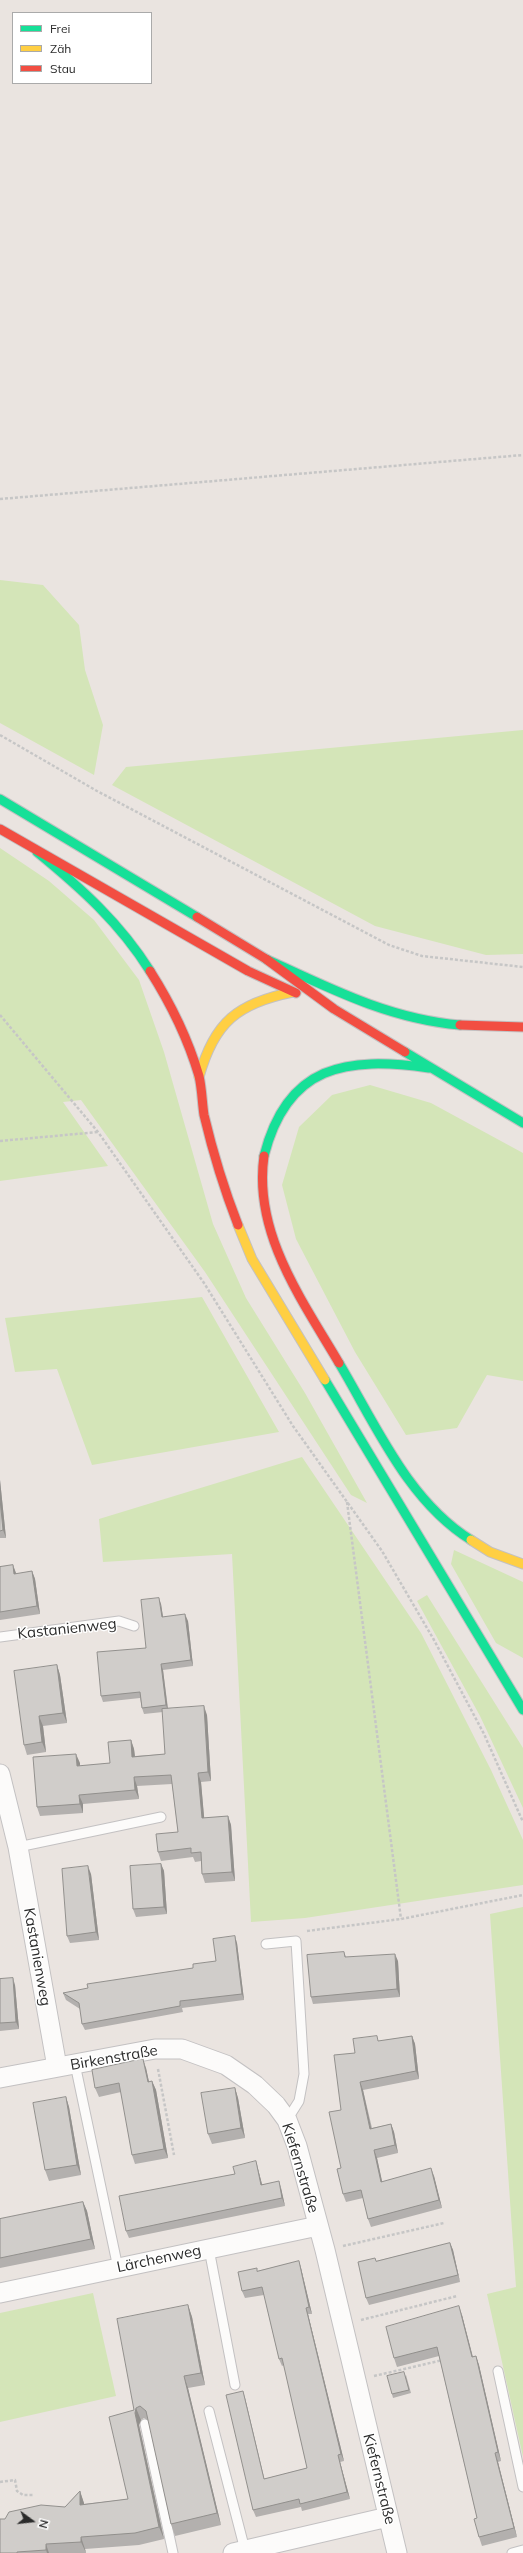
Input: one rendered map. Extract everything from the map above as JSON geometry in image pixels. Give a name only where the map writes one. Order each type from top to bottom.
[{"type":"main road","points":[[0,799],[266,959],[334,1009],[429,1068],[523,1123]]},
{"type":"main road","points":[[0,829],[37,852],[248,970],[293,992],[334,1009]]},
{"type":"main road","points":[[37,852],[96,901],[128,938],[151,973],[186,1037],[199,1077],[204,1112],[224,1183],[238,1227],[252,1260],[523,1710]]},
{"type":"main road","points":[[266,959],[362,1002],[389,1012],[487,1029],[523,1027]]},
{"type":"main road","points":[[199,1077],[211,1039],[225,1023],[256,1000],[293,992]]},
{"type":"main road","points":[[429,1068],[385,1062],[359,1064],[332,1069],[309,1082],[290,1096],[277,1116],[267,1140],[262,1167],[263,1195],[268,1226],[281,1261],[306,1307],[410,1483],[442,1519],[473,1543],[490,1553],[523,1564]]},
{"type":"street","name":"Kastanienweg","points":[[0,1774],[18,1847],[66,2066]]},
{"type":"street","name":"Birkenstraße","points":[[0,2078],[155,2049],[182,2049],[226,2065]]},
{"type":"street","name":"Kiefernstraße","points":[[226,2065],[255,2085],[287,2120],[297,2146],[325,2250],[397,2553]]},
{"type":"street","name":"Lärchenweg","points":[[0,2293],[318,2226]]},
{"type":"street","points":[[239,2552],[388,2517]]},
{"type":"lane","name":"Kastanienweg","points":[[0,1637],[119,1621],[134,1626]]},
{"type":"lane","points":[[18,1847],[160,1818]]},
{"type":"lane","points":[[266,1944],[296,1940],[304,2074],[299,2101],[287,2120]]},
{"type":"lane","points":[[66,2066],[118,2268]]},
{"type":"lane","points":[[210,2249],[234,2386]]},
{"type":"lane","points":[[498,2371],[523,2487]]},
{"type":"lane","points":[[209,2411],[239,2552]]},
{"type":"lane","points":[[144,2424],[173,2553]]},
{"type":"lane","points":[[512,2553],[523,2550]]},
{"type":"path","points":[[0,499],[523,455]]},
{"type":"path","points":[[0,735],[97,791],[389,945],[422,956],[523,967]]},
{"type":"path","points":[[0,1015],[98,1132],[204,1282],[293,1426],[382,1551],[434,1640],[484,1734],[523,1822]]},
{"type":"path","points":[[0,1142],[98,1132]]},
{"type":"path","points":[[347,1502],[401,1919]]},
{"type":"path","points":[[296,1940],[295,1932],[401,1919],[523,1894]]},
{"type":"path","points":[[155,2049],[174,2155]]},
{"type":"path","points":[[325,2250],[444,2224]]},
{"type":"path","points":[[343,2324],[457,2296]]},
{"type":"path","points":[[355,2381],[445,2360]]},
{"type":"path","points":[[0,2482],[15,2480],[17,2491],[23,2495],[33,2495]]},
{"type":"green space","points":[[0,580],[43,585],[79,625],[85,670],[103,725],[94,775],[0,723]]},
{"type":"green space","points":[[523,730],[523,954],[486,955],[375,926],[112,785],[126,767]]},
{"type":"green space","points":[[0,848],[49,881],[94,920],[139,980],[164,1052],[213,1224],[246,1298],[305,1393],[367,1503],[351,1495],[205,1272],[81,1100],[63,1102],[108,1166],[0,1181]]},
{"type":"green space","points":[[370,1085],[431,1103],[523,1153],[523,1381],[487,1375],[457,1428],[406,1435],[355,1352],[296,1239],[282,1185],[299,1127],[332,1095]]},
{"type":"green space","points":[[202,1297],[279,1432],[92,1465],[57,1369],[15,1372],[5,1318]]},
{"type":"green space","points":[[302,1457],[421,1633],[491,1770],[523,1840],[523,1885],[305,1918],[251,1922],[232,1554],[103,1562],[99,1519]]},
{"type":"green space","points":[[454,1550],[523,1582],[523,1658],[496,1643],[451,1564]]},
{"type":"green space","points":[[427,1595],[523,1748],[523,1808],[480,1716],[417,1601]]},
{"type":"green space","points":[[523,1907],[523,2457],[487,2294],[516,2287],[490,1914]]},
{"type":"green space","points":[[93,2293],[116,2396],[0,2422],[0,2313]]},
{"type":"building","points":[[0,1499],[3,1530],[0,1531]]},
{"type":"building","points":[[13,1565],[14,1574],[32,1571],[37,1606],[0,1612],[0,1567]]},
{"type":"building","points":[[159,1598],[162,1617],[185,1614],[191,1660],[161,1664],[166,1705],[142,1708],[140,1692],[101,1696],[97,1652],[146,1648],[141,1600]]},
{"type":"building","points":[[57,1665],[63,1713],[39,1716],[42,1742],[24,1745],[14,1671]]},
{"type":"building","points":[[204,1706],[208,1772],[198,1773],[202,1818],[228,1816],[232,1872],[202,1874],[201,1852],[191,1853],[191,1848],[158,1852],[156,1834],[178,1832],[171,1775],[134,1777],[135,1790],[79,1795],[80,1804],[37,1807],[33,1757],[76,1754],[77,1766],[110,1763],[108,1742],[131,1740],[132,1757],[165,1754],[162,1709]]},
{"type":"building","points":[[161,1864],[164,1907],[133,1909],[130,1866]]},
{"type":"building","points":[[88,1866],[96,1932],[67,1936],[62,1869]]},
{"type":"building","points":[[235,1936],[242,1994],[180,2001],[180,2006],[82,2024],[79,2003],[63,1993],[88,1988],[87,1984],[193,1968],[193,1964],[216,1961],[213,1939]]},
{"type":"building","points":[[344,1952],[345,1957],[395,1954],[397,1989],[311,1997],[307,1955]]},
{"type":"building","points":[[13,1978],[16,2022],[0,2023],[0,1979]]},
{"type":"building","points":[[377,2036],[378,2041],[412,2036],[416,2071],[360,2082],[370,2129],[391,2124],[395,2145],[374,2150],[381,2182],[431,2168],[439,2200],[368,2219],[361,2190],[343,2194],[337,2169],[341,2168],[329,2112],[341,2110],[334,2055],[355,2053],[353,2039]]},
{"type":"building","points":[[143,2059],[148,2082],[152,2081],[164,2149],[132,2155],[119,2083],[95,2088],[92,2070]]},
{"type":"building","points":[[235,2088],[241,2128],[208,2134],[201,2093]]},
{"type":"building","points":[[66,2097],[77,2165],[45,2170],[33,2103]]},
{"type":"building","points":[[256,2161],[261,2185],[279,2181],[282,2198],[126,2231],[119,2196],[235,2174],[233,2167]]},
{"type":"building","points":[[83,2202],[91,2239],[0,2258],[0,2219]]},
{"type":"building","points":[[450,2243],[458,2275],[366,2298],[358,2262],[375,2258],[376,2261]]},
{"type":"building","points":[[299,2261],[309,2307],[306,2308],[341,2454],[338,2455],[347,2492],[300,2504],[299,2499],[253,2510],[226,2395],[243,2391],[264,2479],[307,2468],[282,2358],[279,2359],[262,2287],[242,2291],[238,2272],[257,2268],[257,2271]]},
{"type":"building","points":[[188,2305],[201,2373],[184,2376],[217,2513],[171,2524],[146,2411],[140,2406],[136,2408],[135,2413],[159,2527],[135,2533],[81,2537],[81,2542],[46,2544],[46,2550],[0,2553],[0,2519],[5,2519],[9,2512],[41,2505],[65,2507],[80,2491],[80,2505],[128,2499],[109,2417],[134,2410],[117,2319]]},
{"type":"building","points":[[459,2306],[472,2357],[476,2356],[498,2452],[495,2453],[514,2528],[479,2537],[474,2519],[477,2518],[437,2347],[394,2358],[386,2327]]},
{"type":"building","points":[[404,2372],[409,2390],[392,2394],[387,2376]]},
{"type":"traffic: fast","points":[[0,799],[197,917]]},
{"type":"traffic: fast","points":[[37,852],[99,907],[126,937],[150,971]]},
{"type":"traffic: fast","points":[[266,959],[360,1001],[409,1016],[434,1022],[460,1025]]},
{"type":"traffic: fast","points":[[405,1052],[523,1123]]},
{"type":"traffic: fast","points":[[264,1156],[274,1126],[288,1102],[304,1085],[324,1073],[346,1067],[371,1064],[429,1068]]},
{"type":"traffic: fast","points":[[339,1363],[380,1436],[411,1483],[429,1505],[449,1524],[471,1540]]},
{"type":"traffic: fast","points":[[325,1380],[523,1710]]},
{"type":"traffic: slow","points":[[199,1077],[212,1042],[231,1018],[243,1009],[257,1002],[293,992]]},
{"type":"traffic: slow","points":[[238,1225],[252,1259],[325,1380]]},
{"type":"traffic: slow","points":[[471,1540],[490,1552],[523,1564]]},
{"type":"traffic: jam","points":[[0,829],[248,971],[296,993]]},
{"type":"traffic: jam","points":[[197,917],[266,959],[334,1009],[405,1052]]},
{"type":"traffic: jam","points":[[150,971],[178,1022],[195,1062],[201,1086],[204,1115],[211,1143],[223,1184],[238,1225]]},
{"type":"traffic: jam","points":[[460,1025],[523,1027]]},
{"type":"traffic: jam","points":[[264,1156],[263,1184],[266,1212],[273,1239],[296,1290],[339,1363]]}]
